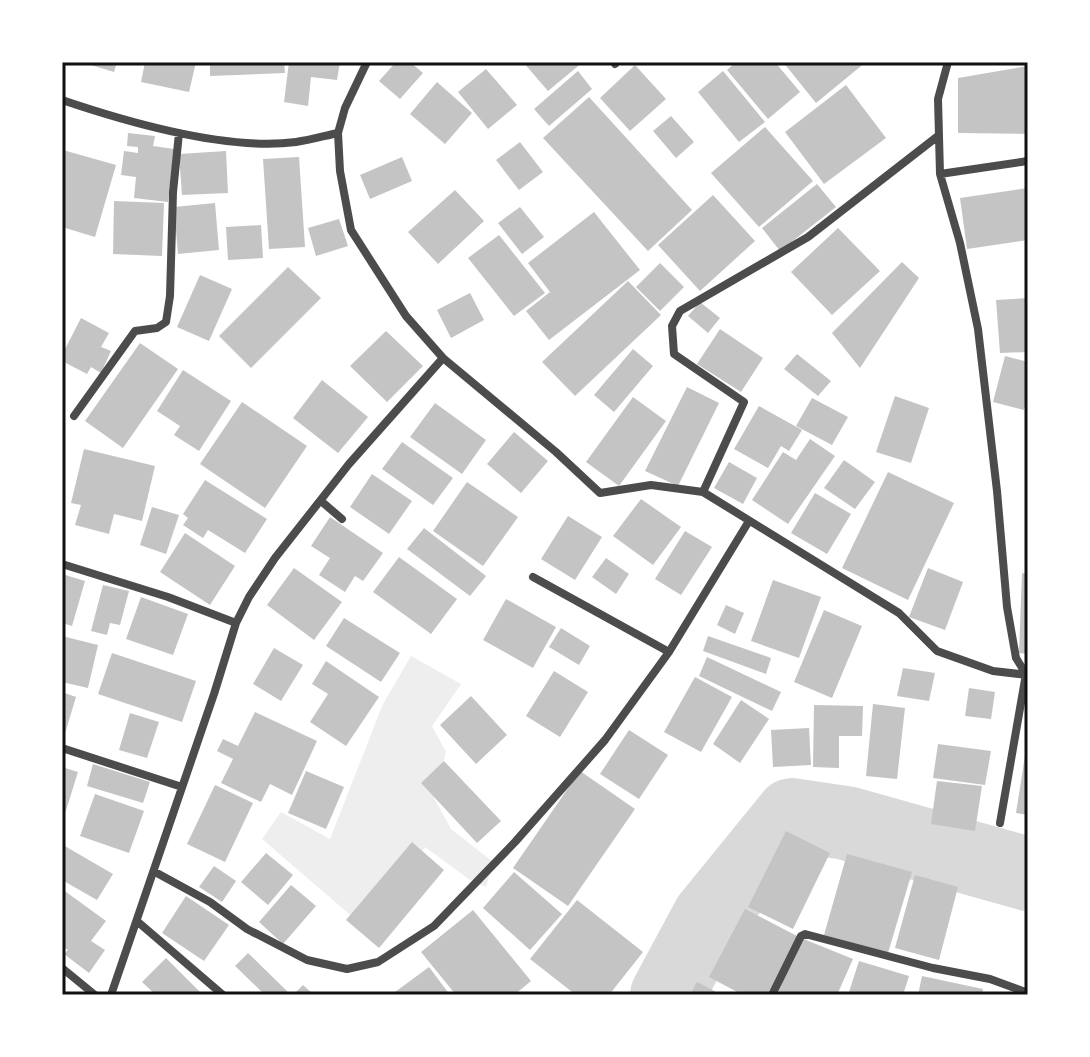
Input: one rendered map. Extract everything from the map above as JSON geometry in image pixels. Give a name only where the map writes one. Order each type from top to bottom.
[{"type":"street","points":[[367,62],[345,108],[338,133],[340,171],[351,230],[406,316],[443,358],[556,452],[600,493],[651,485],[703,492],[899,613],[937,651],[993,671],[1027,675]]},
{"type":"street","points":[[948,62],[938,99],[940,174],[960,243],[978,329],[1007,607],[1016,658],[1027,675],[1000,823]]},
{"type":"street","points":[[62,100],[179,133],[240,142],[294,142],[338,133]]},
{"type":"street","points":[[74,416],[135,331],[157,328],[166,322],[179,133]]},
{"type":"street","points":[[703,492],[744,402],[674,354],[672,326],[680,311],[808,237],[938,136]]},
{"type":"street","points":[[940,174],[1028,161]]},
{"type":"street","points":[[111,995],[155,872],[236,623],[249,597],[275,558],[349,464],[443,358]]},
{"type":"street","points":[[321,501],[342,519]]},
{"type":"street","points":[[155,872],[210,902],[247,929],[307,960],[347,969],[378,962],[434,926],[515,842],[605,740],[669,652],[749,521]]},
{"type":"street","points":[[62,564],[168,597],[236,623]]},
{"type":"street","points":[[533,577],[669,652]]},
{"type":"street","points":[[62,748],[182,787]]},
{"type":"street","points":[[138,922],[223,995]]},
{"type":"street","points":[[772,995],[801,936],[805,934],[933,968],[990,979],[1028,993]]},
{"type":"street","points":[[62,968],[95,995]]},
{"type":"shaded area","points":[[411,656],[461,684],[432,726],[446,752],[434,798],[451,829],[493,862],[486,887],[470,880],[425,847],[362,925],[262,839],[281,812],[330,839],[383,704]]},
{"type":"building","points":[[81,62],[117,62],[114,72]]},
{"type":"building","points":[[145,62],[196,62],[189,92],[141,82]]},
{"type":"building","points":[[210,62],[284,62],[285,73],[210,76]]},
{"type":"building","points":[[289,62],[340,62],[337,80],[311,77],[308,106],[284,102]]},
{"type":"building","points":[[396,62],[410,62],[423,73],[400,99],[379,81]]},
{"type":"building","points":[[523,62],[583,62],[548,91]]},
{"type":"building","points":[[736,62],[775,62],[800,92],[768,119],[727,70]]},
{"type":"building","points":[[783,62],[866,62],[816,103]]},
{"type":"building","points":[[635,65],[666,99],[630,131],[600,98]]},
{"type":"building","points":[[1028,66],[1028,134],[958,133],[958,78]]},
{"type":"building","points":[[486,69],[517,105],[488,129],[458,92]]},
{"type":"building","points":[[578,71],[592,89],[549,126],[534,109]]},
{"type":"building","points":[[723,71],[765,122],[739,142],[698,92]]},
{"type":"building","points":[[437,82],[472,113],[445,144],[410,114]]},
{"type":"building","points":[[846,85],[886,138],[824,184],[785,132]]},
{"type":"building","points":[[589,97],[692,210],[648,251],[543,138]]},
{"type":"building","points":[[671,116],[694,142],[676,158],[653,131]]},
{"type":"building","points":[[765,127],[813,181],[759,227],[711,173]]},
{"type":"building","points":[[128,133],[155,136],[153,146],[174,149],[168,202],[134,198],[136,177],[121,175],[124,151],[138,153],[138,147],[127,146]]},
{"type":"building","points":[[520,142],[543,172],[519,190],[496,160]]},
{"type":"building","points":[[63,150],[116,165],[95,237],[62,227]]},
{"type":"building","points":[[226,151],[228,193],[182,195],[179,154]]},
{"type":"building","points":[[299,157],[305,247],[269,249],[263,159]]},
{"type":"building","points":[[402,157],[412,181],[370,199],[360,175]]},
{"type":"building","points":[[817,184],[836,207],[780,251],[762,228]]},
{"type":"building","points":[[1028,188],[1028,240],[967,249],[960,198]]},
{"type":"building","points":[[455,190],[484,221],[438,264],[408,232]]},
{"type":"building","points":[[713,195],[755,241],[700,291],[658,245]]},
{"type":"building","points":[[114,201],[164,203],[162,256],[113,254]]},
{"type":"building","points":[[215,203],[219,250],[178,254],[174,207]]},
{"type":"building","points":[[520,207],[544,237],[522,254],[498,223]]},
{"type":"building","points":[[594,212],[640,270],[549,340],[526,311],[550,292],[528,263]]},
{"type":"building","points":[[339,219],[348,246],[316,256],[308,228]]},
{"type":"building","points":[[261,225],[263,258],[228,260],[226,227]]},
{"type":"building","points":[[838,228],[880,271],[832,315],[791,272]]},
{"type":"building","points":[[499,235],[545,293],[514,316],[468,258]]},
{"type":"building","points":[[902,262],[919,278],[860,368],[832,333]]},
{"type":"building","points":[[660,263],[684,287],[660,311],[636,287]]},
{"type":"building","points":[[288,267],[321,298],[251,368],[219,336]]},
{"type":"building","points":[[200,275],[232,289],[209,341],[177,327]]},
{"type":"building","points":[[628,281],[661,315],[575,396],[542,362]]},
{"type":"building","points":[[470,293],[484,320],[451,338],[437,310]]},
{"type":"building","points":[[1028,298],[1028,352],[1000,353],[996,300]]},
{"type":"building","points":[[700,302],[720,318],[708,333],[688,316]]},
{"type":"building","points":[[81,318],[109,333],[101,347],[111,351],[101,373],[91,367],[87,374],[62,361],[62,355]]},
{"type":"building","points":[[720,329],[763,358],[741,392],[697,364]]},
{"type":"building","points":[[386,331],[423,366],[387,402],[350,366]]},
{"type":"building","points":[[140,343],[178,369],[123,448],[85,421]]},
{"type":"building","points":[[633,349],[653,366],[614,412],[594,395]]},
{"type":"building","points":[[797,354],[831,381],[818,396],[784,369]]},
{"type":"building","points":[[1005,356],[1028,362],[1028,394],[1024,410],[993,402]]},
{"type":"building","points":[[183,370],[231,401],[199,451],[174,435],[180,426],[157,411]]},
{"type":"building","points":[[322,380],[368,417],[338,453],[293,418]]},
{"type":"building","points":[[687,387],[719,403],[678,486],[645,471]]},
{"type":"building","points":[[895,396],[929,408],[911,463],[876,452]]},
{"type":"building","points":[[633,397],[666,421],[619,486],[586,462]]},
{"type":"building","points":[[812,398],[848,417],[832,445],[796,426]]},
{"type":"building","points":[[242,402],[307,446],[265,508],[200,464]]},
{"type":"building","points":[[435,403],[486,440],[462,474],[410,437]]},
{"type":"building","points":[[759,406],[802,430],[789,451],[781,446],[768,468],[734,449]]},
{"type":"building","points":[[514,432],[548,461],[521,493],[487,464]]},
{"type":"building","points":[[810,439],[835,456],[788,524],[752,500],[783,452],[796,460]]},
{"type":"building","points":[[402,442],[453,478],[433,505],[382,469]]},
{"type":"building","points":[[84,449],[155,466],[142,521],[114,514],[109,534],[75,525],[81,505],[71,503]]},
{"type":"building","points":[[844,460],[875,482],[855,509],[824,488]]},
{"type":"building","points":[[729,462],[757,478],[743,504],[714,488]]},
{"type":"building","points":[[888,472],[954,503],[908,600],[842,568]]},
{"type":"building","points":[[372,474],[412,501],[389,534],[350,507]]},
{"type":"building","points":[[205,480],[267,519],[245,553],[208,530],[203,538],[183,525],[188,518],[183,514]]},
{"type":"building","points":[[467,482],[518,517],[483,566],[433,531]]},
{"type":"building","points":[[815,493],[851,514],[827,554],[791,533]]},
{"type":"building","points":[[641,499],[681,527],[653,565],[613,536]]},
{"type":"building","points":[[152,507],[179,515],[166,554],[140,545]]},
{"type":"building","points":[[568,516],[602,537],[575,580],[541,559]]},
{"type":"building","points":[[330,517],[383,553],[363,581],[355,576],[345,592],[319,575],[330,558],[311,546]]},
{"type":"building","points":[[424,528],[486,576],[470,596],[407,549]]},
{"type":"building","points":[[685,531],[712,547],[681,595],[655,579]]},
{"type":"building","points":[[185,533],[235,566],[210,605],[160,572]]},
{"type":"building","points":[[399,557],[457,599],[431,634],[373,592]]},
{"type":"building","points":[[606,558],[629,574],[616,594],[592,577]]},
{"type":"building","points":[[294,568],[342,602],[314,640],[267,605]]},
{"type":"building","points":[[928,568],[963,582],[945,630],[909,617]]},
{"type":"building","points":[[1022,573],[1028,574],[1028,654],[1019,653]]},
{"type":"building","points":[[62,574],[85,581],[72,626],[62,623]]},
{"type":"building","points":[[773,580],[821,597],[799,658],[751,641]]},
{"type":"building","points":[[103,585],[129,591],[120,625],[110,623],[107,635],[91,631]]},
{"type":"building","points":[[141,597],[188,614],[173,655],[126,639]]},
{"type":"building","points":[[506,599],[556,627],[533,668],[483,640]]},
{"type":"building","points":[[726,605],[744,613],[735,634],[717,625]]},
{"type":"building","points":[[824,610],[862,626],[832,698],[794,682]]},
{"type":"building","points":[[344,618],[400,653],[381,682],[326,646]]},
{"type":"building","points":[[561,628],[590,646],[579,665],[549,647]]},
{"type":"building","points":[[62,636],[98,645],[88,688],[62,682]]},
{"type":"building","points":[[708,636],[771,658],[766,674],[703,651]]},
{"type":"building","points":[[274,648],[303,665],[281,701],[253,684]]},
{"type":"building","points":[[112,653],[196,681],[182,722],[98,694]]},
{"type":"building","points":[[707,657],[781,692],[772,711],[699,676]]},
{"type":"building","points":[[326,661],[379,697],[346,746],[310,722],[328,694],[312,684]]},
{"type":"building","points":[[903,668],[935,673],[929,701],[897,696]]},
{"type":"building","points":[[554,671],[588,692],[560,737],[526,716]]},
{"type":"building","points":[[695,677],[732,697],[701,752],[664,732]]},
{"type":"building","points":[[969,688],[995,692],[991,719],[965,716]]},
{"type":"building","points":[[62,692],[76,697],[63,740],[62,740]]},
{"type":"building","points":[[471,696],[507,735],[476,764],[440,725]]},
{"type":"building","points":[[741,700],[769,719],[740,763],[713,744]]},
{"type":"building","points":[[873,704],[905,708],[897,779],[866,776]]},
{"type":"building","points":[[814,705],[863,706],[862,736],[839,736],[839,768],[813,767]]},
{"type":"building","points":[[255,712],[317,741],[292,795],[270,784],[261,802],[221,783],[233,759],[217,751],[223,739],[238,746]]},
{"type":"building","points":[[130,713],[159,722],[147,758],[119,750]]},
{"type":"building","points":[[809,728],[811,765],[773,767],[771,730]]},
{"type":"building","points":[[629,730],[668,755],[639,799],[600,774]]},
{"type":"building","points":[[938,744],[991,751],[985,785],[933,778]]},
{"type":"building","points":[[1028,750],[1028,815],[1016,813]]},
{"type":"building","points":[[444,761],[501,821],[477,843],[421,783]]},
{"type":"building","points":[[93,764],[150,782],[143,803],[87,786]]},
{"type":"building","points":[[62,767],[78,772],[63,820],[62,820]]},
{"type":"building","points":[[306,771],[344,787],[326,829],[288,813]]},
{"type":"building","points":[[580,771],[635,809],[568,906],[513,868]]},
{"type":"building","points":[[937,781],[982,786],[975,831],[931,824]]},
{"type":"building","points":[[215,785],[253,803],[225,862],[187,844]]},
{"type":"building","points":[[95,794],[144,811],[129,853],[80,836]]},
{"type":"building","points":[[786,831],[830,853],[793,929],[748,907]]},
{"type":"building","points":[[412,842],[444,870],[379,948],[346,920]]},
{"type":"building","points":[[63,845],[113,874],[97,900],[62,880]]},
{"type":"building","points":[[266,853],[293,875],[268,905],[241,882]]},
{"type":"building","points":[[847,854],[912,872],[888,953],[824,935]]},
{"type":"building","points":[[214,866],[236,881],[222,902],[199,887]]},
{"type":"building","points":[[514,872],[562,914],[530,950],[483,908]]},
{"type":"building","points":[[915,875],[958,887],[939,960],[895,948]]},
{"type":"building","points":[[291,885],[316,906],[283,944],[259,922]]},
{"type":"building","points":[[62,889],[106,921],[91,941],[105,950],[89,973],[64,954],[68,950],[62,946]]},
{"type":"building","points":[[186,896],[229,925],[204,961],[162,933]]},
{"type":"building","points":[[577,900],[643,952],[609,995],[576,995],[530,959]]},
{"type":"building","points":[[745,909],[799,937],[769,995],[743,995],[709,977]]},
{"type":"building","points":[[473,910],[531,981],[514,995],[456,995],[421,952]]},
{"type":"building","points":[[801,938],[853,959],[837,995],[777,995]]},
{"type":"building","points":[[248,953],[291,995],[265,995],[235,966]]},
{"type":"building","points":[[166,958],[203,995],[156,995],[142,982]]},
{"type":"building","points":[[859,961],[909,976],[903,995],[848,995]]},
{"type":"building","points":[[429,967],[450,995],[391,995]]},
{"type":"building","points":[[922,976],[983,989],[982,995],[918,995]]},
{"type":"building","points":[[697,982],[722,995],[690,995]]},
{"type":"building","points":[[303,985],[314,995],[293,995]]},
{"type":"waterway","points":[[667,995],[709,917],[792,815],[846,823],[1028,874]]}]
